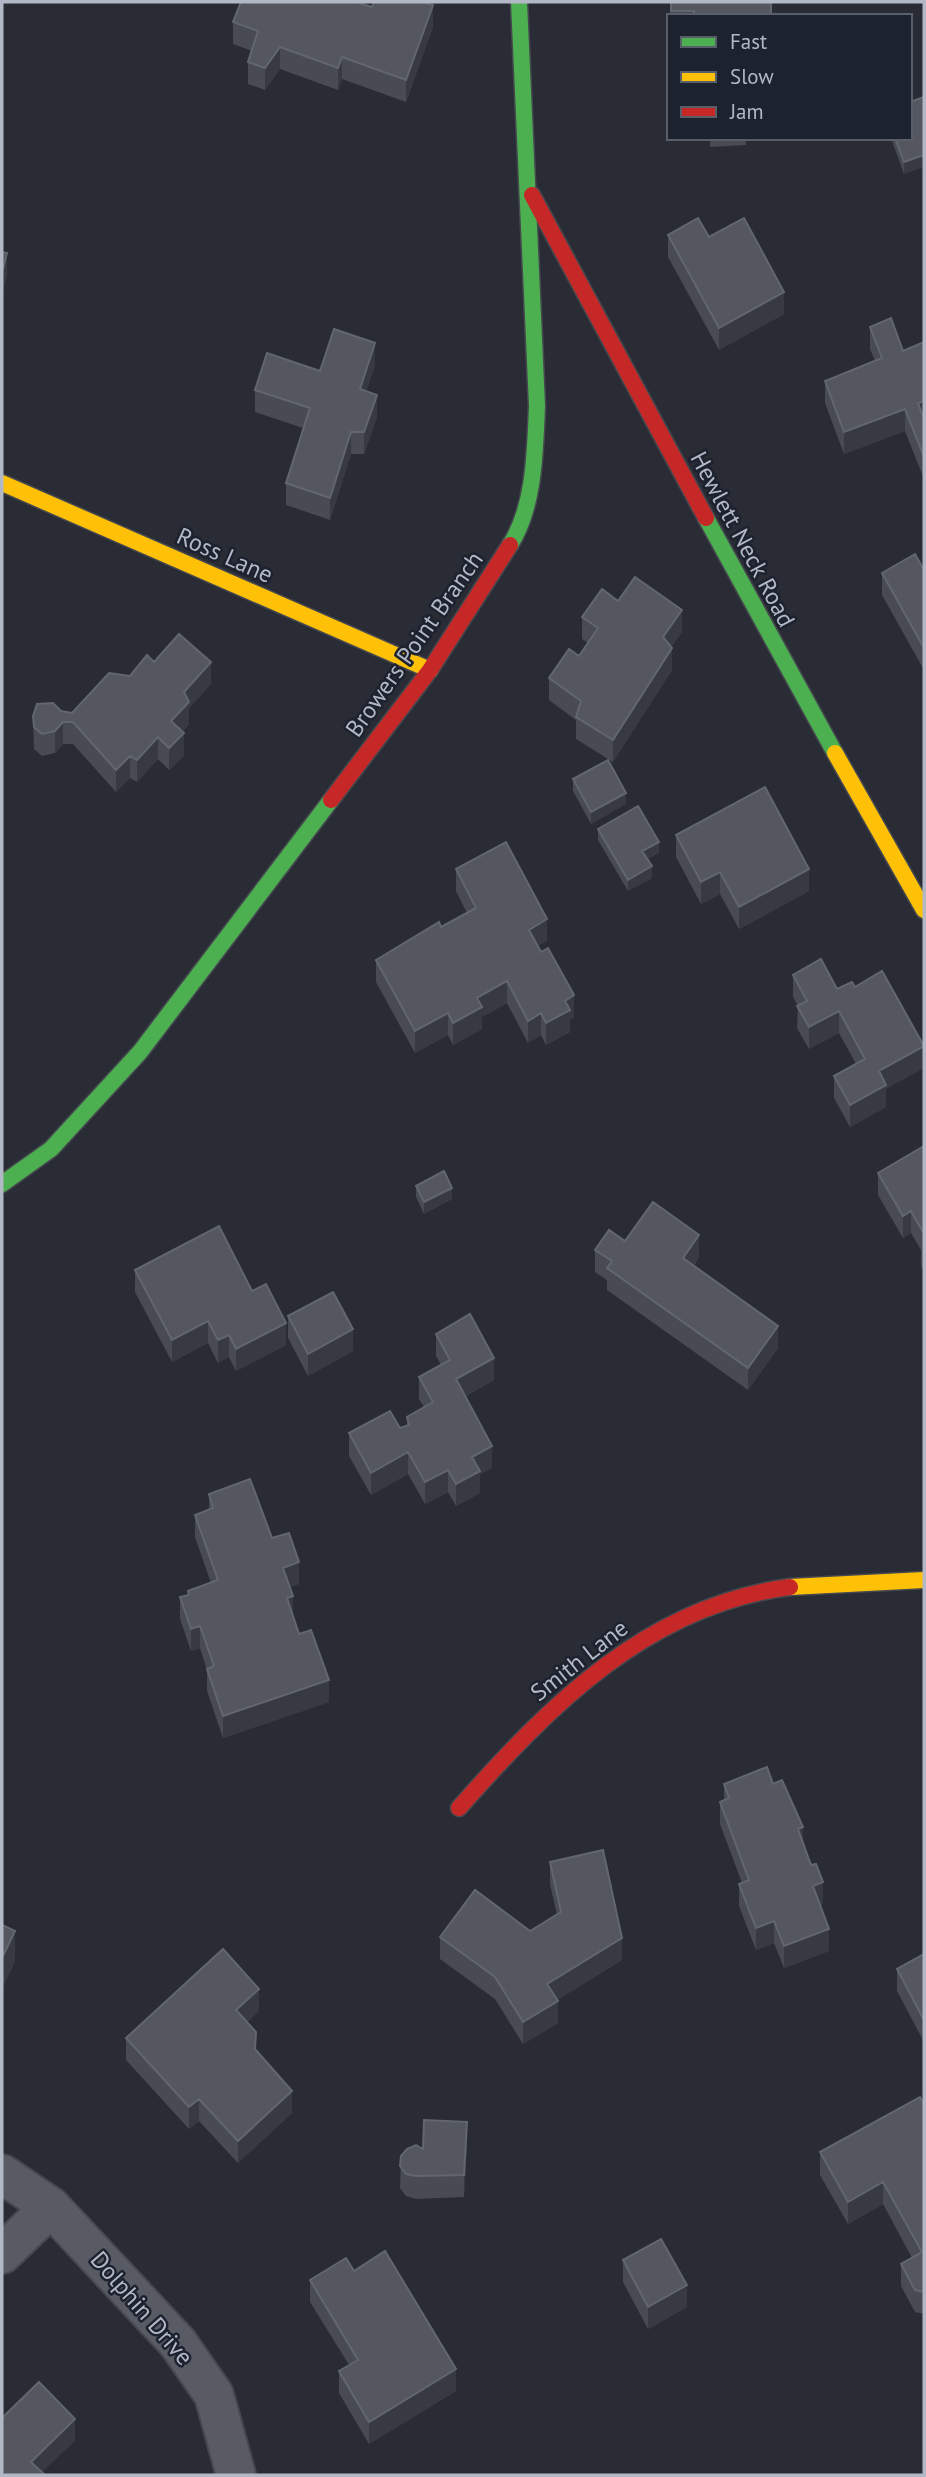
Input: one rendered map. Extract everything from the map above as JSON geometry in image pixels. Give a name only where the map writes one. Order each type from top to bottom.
[{"type":"street","name":"Browers Point Branch","points":[[2,1184],[51,1149],[140,1052],[429,670],[513,540],[527,500],[535,451],[537,407],[519,2]]},
{"type":"street","name":"Hewlett Neck Road","points":[[527,187],[784,662],[924,910]]},
{"type":"street","name":"Ross Lane","points":[[2,483],[429,670]]},
{"type":"street","name":"Smith Lane","points":[[459,1808],[523,1734],[565,1695],[634,1642],[690,1614],[773,1589],[924,1580]]},
{"type":"street","name":"Dolphin Drive","points":[[2,2174],[51,2207],[178,2343],[214,2395],[236,2475]]},
{"type":"street","points":[[2,2254],[51,2207]]},
{"type":"building","points":[[241,2],[356,2],[372,7],[374,2],[424,2],[433,5],[406,80],[342,57],[338,68],[280,47],[265,68],[248,62],[258,31],[233,22]]},
{"type":"building","points":[[671,2],[771,2],[771,14],[694,14],[694,11],[671,11]]},
{"type":"building","points":[[924,97],[924,155],[904,162],[896,140],[912,140],[912,101]]},
{"type":"building","points":[[698,218],[709,237],[744,218],[784,292],[719,328],[668,235]]},
{"type":"building","points":[[2,252],[7,253],[2,272]]},
{"type":"building","points":[[891,318],[903,351],[924,342],[924,401],[918,403],[924,419],[924,457],[905,409],[844,432],[825,381],[882,358],[870,327]]},
{"type":"building","points":[[334,329],[375,343],[360,389],[377,395],[364,432],[351,432],[330,498],[286,483],[310,408],[255,390],[267,353],[320,371]]},
{"type":"building","points":[[915,554],[924,570],[924,648],[882,573]]},
{"type":"building","points":[[635,577],[682,610],[663,637],[672,648],[613,740],[576,717],[581,701],[549,678],[569,649],[579,656],[598,628],[582,617],[602,589],[618,601]]},
{"type":"building","points":[[179,634],[211,662],[184,692],[189,702],[171,721],[184,733],[169,748],[158,737],[137,760],[130,756],[116,770],[73,722],[63,722],[55,731],[42,734],[34,727],[33,716],[37,704],[53,703],[61,711],[72,713],[109,673],[130,676],[147,655],[154,662]]},
{"type":"building","points":[[608,760],[626,793],[591,812],[573,779]]},
{"type":"building","points":[[765,787],[809,869],[739,907],[720,872],[701,882],[676,835]]},
{"type":"building","points":[[638,806],[659,842],[642,851],[652,866],[628,880],[598,829]]},
{"type":"building","points":[[506,842],[547,919],[529,930],[541,952],[548,948],[574,995],[565,1001],[570,1010],[546,1023],[541,1013],[528,1021],[507,981],[477,998],[482,1007],[453,1023],[448,1013],[415,1031],[376,960],[439,922],[441,927],[476,908],[456,869]]},
{"type":"building","points":[[821,959],[837,989],[852,982],[855,987],[882,971],[924,1046],[879,1071],[886,1085],[850,1105],[834,1076],[865,1059],[839,1011],[809,1027],[797,1006],[807,1001],[793,975]]},
{"type":"building","points":[[924,1146],[924,1234],[911,1211],[903,1216],[878,1173]]},
{"type":"building","points":[[444,1171],[452,1188],[424,1202],[416,1186]]},
{"type":"building","points":[[653,1202],[699,1235],[683,1258],[778,1326],[748,1368],[607,1268],[612,1261],[595,1250],[609,1230],[625,1241]]},
{"type":"building","points":[[219,1226],[252,1291],[266,1284],[286,1323],[236,1349],[229,1335],[218,1340],[208,1321],[172,1340],[135,1270]]},
{"type":"building","points":[[333,1292],[353,1329],[308,1354],[288,1316]]},
{"type":"building","points":[[470,1314],[494,1358],[456,1379],[492,1446],[472,1457],[480,1471],[456,1484],[448,1470],[425,1482],[408,1452],[371,1473],[349,1433],[390,1411],[400,1428],[409,1425],[407,1417],[433,1402],[419,1377],[450,1360],[436,1334]]},
{"type":"building","points":[[250,1479],[272,1538],[289,1533],[299,1562],[283,1568],[293,1596],[287,1598],[299,1634],[311,1630],[329,1680],[223,1716],[207,1669],[214,1666],[200,1626],[191,1629],[180,1597],[189,1595],[188,1591],[218,1580],[195,1515],[213,1508],[209,1494]]},
{"type":"building","points":[[767,1767],[773,1784],[782,1780],[803,1827],[798,1829],[811,1865],[816,1864],[823,1882],[813,1886],[829,1929],[784,1946],[774,1921],[756,1928],[739,1884],[749,1880],[720,1802],[729,1798],[724,1784]]},
{"type":"building","points":[[603,1850],[622,1938],[547,1984],[558,2001],[523,2022],[495,1977],[440,1937],[475,1890],[530,1931],[561,1912],[550,1862]]},
{"type":"building","points":[[2,1925],[15,1931],[2,1958]]},
{"type":"building","points":[[223,1949],[259,1989],[236,2010],[256,2032],[255,2049],[292,2091],[238,2141],[199,2099],[189,2107],[126,2038]]},
{"type":"building","points":[[924,1954],[924,2020],[897,1969]]},
{"type":"building","points":[[920,2097],[924,2104],[924,2292],[915,2290],[901,2264],[922,2252],[883,2182],[848,2202],[820,2152]]},
{"type":"building","points":[[424,2120],[467,2122],[464,2175],[416,2176],[406,2174],[400,2166],[401,2156],[407,2149],[416,2145],[423,2149]]},
{"type":"building","points":[[661,2239],[687,2285],[648,2307],[623,2260]]},
{"type":"building","points":[[385,2251],[456,2369],[369,2422],[339,2371],[358,2360],[310,2280],[346,2258],[354,2271]]},
{"type":"building","points":[[39,2382],[75,2419],[31,2462],[45,2475],[2,2475],[2,2418]]},
{"type":"traffic: fast","points":[[510,545],[518,530],[529,495],[537,406],[519,2]]},
{"type":"traffic: fast","points":[[706,518],[835,753]]},
{"type":"traffic: fast","points":[[2,1184],[51,1149],[140,1052],[331,800]]},
{"type":"traffic: slow","points":[[2,483],[430,670]]},
{"type":"traffic: slow","points":[[835,753],[924,910]]},
{"type":"traffic: slow","points":[[790,1587],[924,1580]]},
{"type":"traffic: jam","points":[[532,195],[706,518]]},
{"type":"traffic: jam","points":[[331,800],[430,670],[510,545]]},
{"type":"traffic: jam","points":[[459,1808],[529,1733],[605,1666],[647,1638],[691,1615],[739,1597],[790,1587]]}]
